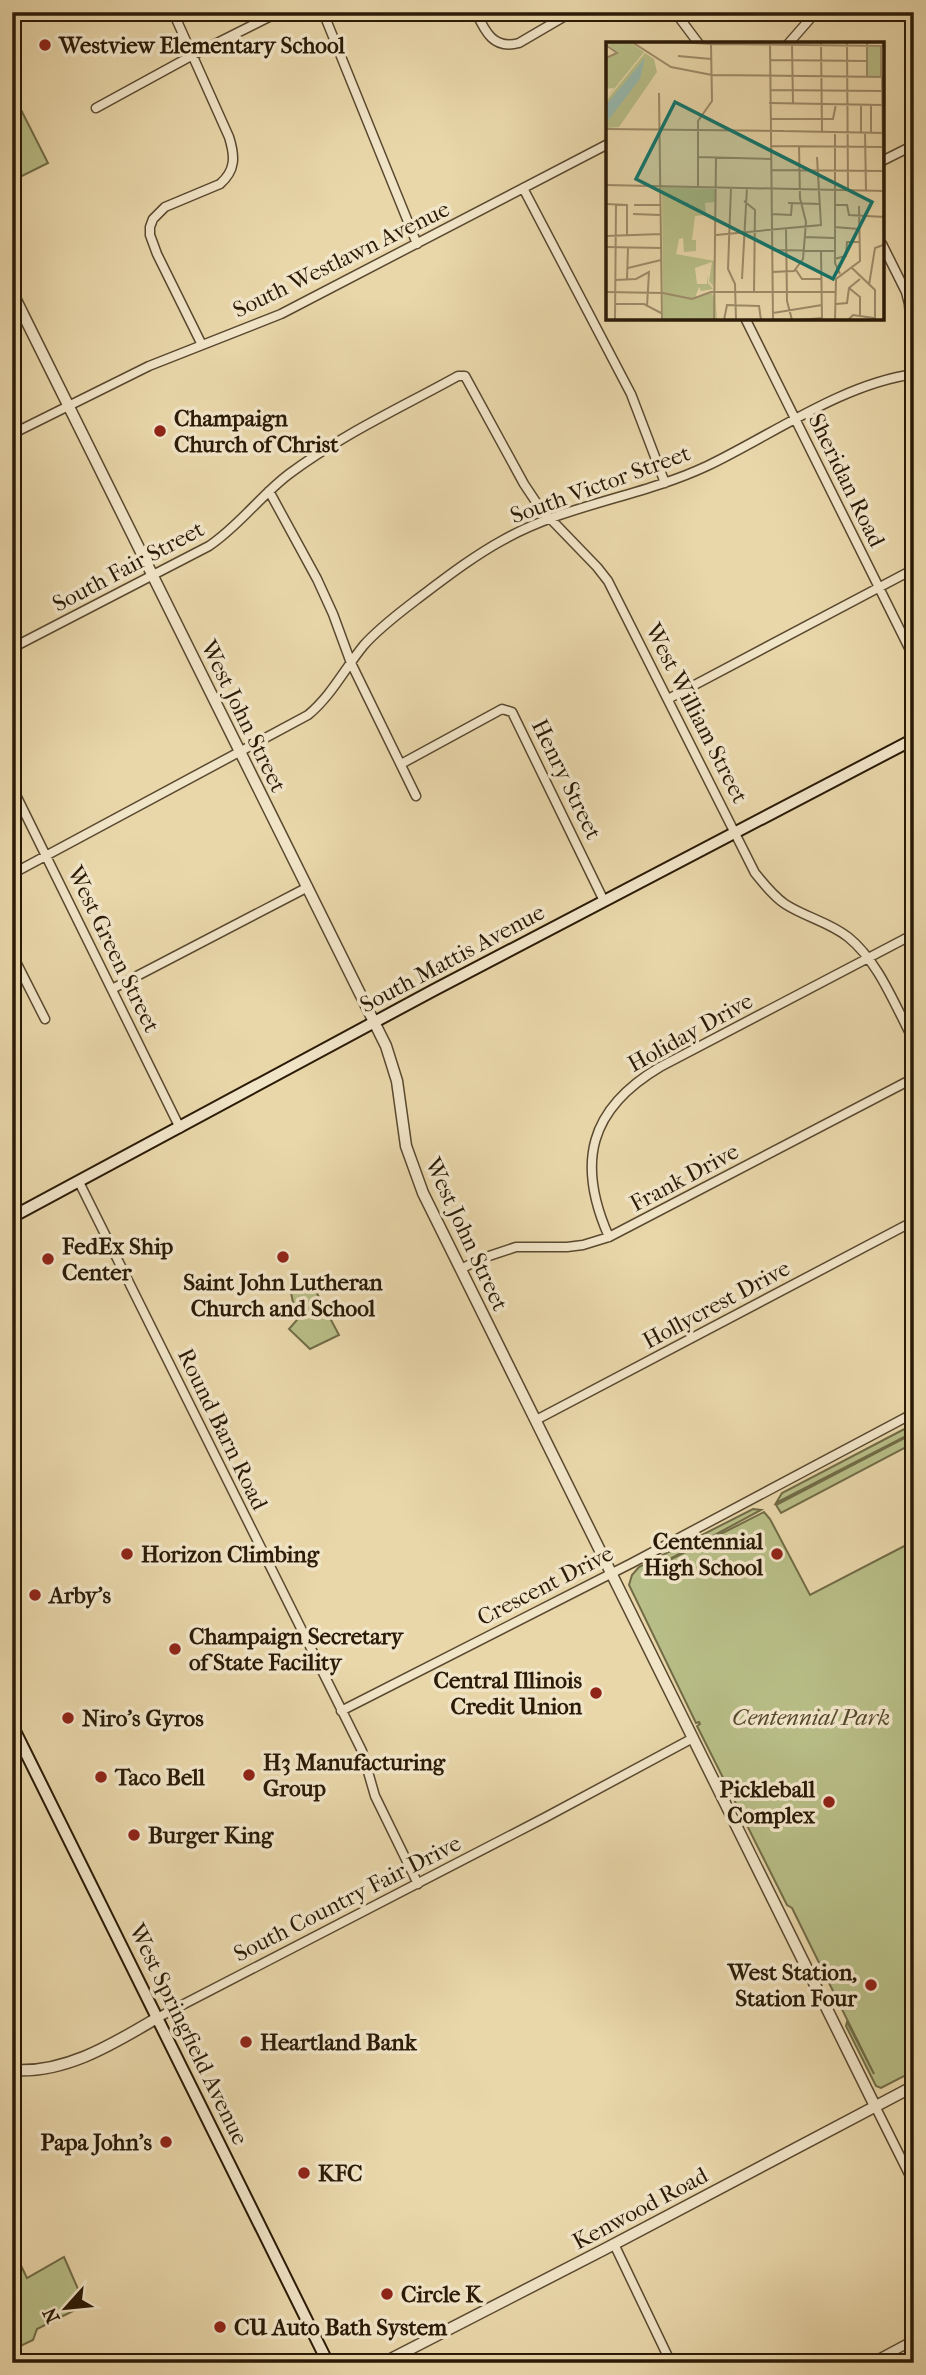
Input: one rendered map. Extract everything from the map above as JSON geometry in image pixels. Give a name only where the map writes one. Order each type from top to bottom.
[{"type":"main road","name":"South Mattis Avenue","points":[[12,1217],[374,1022],[914,738]]},
{"type":"main road","name":"West Springfield Avenue","points":[[12,1725],[328,2363]]},
{"type":"street","points":[[173,12],[234,152],[231,172],[220,184],[165,207],[153,219],[150,235],[202,345]]},
{"type":"street","points":[[96,108],[279,12]]},
{"type":"street","points":[[323,12],[417,244]]},
{"type":"street","points":[[476,12],[485,32],[491,39],[504,45],[519,43],[572,12]]},
{"type":"street","points":[[675,12],[698,42]]},
{"type":"street","points":[[790,42],[816,12]]},
{"type":"street","name":"South Westlawn Avenue","points":[[12,434],[149,366],[281,314],[606,145]]},
{"type":"street","points":[[884,160],[914,145]]},
{"type":"street","points":[[523,188],[608,346],[631,394],[665,483]]},
{"type":"street","points":[[884,248],[909,303],[914,366]]},
{"type":"street","name":"West John Street","points":[[12,292],[374,1022],[393,1065],[403,1128],[413,1168],[461,1269],[914,2184]]},
{"type":"street","name":"Sheridan Road","points":[[746,320],[914,658]]},
{"type":"street","name":"South Victor Street","points":[[12,874],[309,716],[377,632],[445,578],[504,539],[550,518],[665,483],[705,467],[870,384],[914,374]]},
{"type":"street","name":"South Fair Street","points":[[12,648],[224,536],[269,491],[313,458],[458,376],[467,377]]},
{"type":"street","name":"West William Street","points":[[467,377],[524,484],[550,518],[608,582],[755,873],[786,904],[845,935],[868,958],[914,1041]]},
{"type":"street","points":[[269,491],[317,579],[351,663],[416,796]]},
{"type":"street","points":[[667,699],[914,569]]},
{"type":"street","name":"Henry Street","points":[[401,764],[502,709],[512,712],[604,901]]},
{"type":"street","name":"West Green Street","points":[[12,787],[180,1128]]},
{"type":"street","points":[[112,989],[308,887]]},
{"type":"street","name":"Holiday Drive","points":[[609,1237],[594,1199],[591,1170],[596,1140],[616,1101],[635,1082],[914,934]]},
{"type":"street","points":[[12,954],[45,1019]]},
{"type":"street","name":"Frank Drive","points":[[461,1269],[502,1250],[516,1247],[583,1245],[609,1237],[914,1078]]},
{"type":"street","name":"Round Barn Road","points":[[79,1182],[362,1751],[380,1807],[418,1884]]},
{"type":"street","name":"Hollycrest Drive","points":[[536,1420],[914,1221]]},
{"type":"street","name":"Crescent Drive","points":[[341,1711],[611,1573],[914,1413]]},
{"type":"street","name":"South Country Fair Drive","points":[[12,2070],[67,2065],[418,1884],[692,1738]]},
{"type":"street","name":"Kenwood Road","points":[[383,2363],[914,2086]]},
{"type":"street","points":[[614,2244],[671,2363]]},
{"type":"street","points":[[871,2363],[914,2340]]},
{"type":"green space","points":[[12,92],[48,163],[12,181],[12,113],[20,109]]},
{"type":"green space","points":[[311,1282],[339,1335],[310,1349],[289,1329],[297,1320],[291,1293]]},
{"type":"green space","points":[[914,1424],[914,1432],[776,1503],[782,1493]]},
{"type":"green space","points":[[914,1433],[914,1443],[781,1513],[776,1505]]},
{"type":"green space","name":"Centennial Park","points":[[753,1509],[761,1510],[642,1574],[764,1512],[810,1595],[914,1541],[914,2071],[881,2088],[876,2086],[846,2026],[847,2022],[874,2074],[792,1908],[787,1905],[697,1726],[700,1724],[696,1723],[629,1585],[632,1575],[639,1567]]},
{"type":"green space","points":[[12,2247],[27,2278],[64,2257],[85,2305],[37,2329],[33,2340],[12,2350]]},
{"type":"place","name":"Westview Elementary School","points":[[45,45]]},
{"type":"place","name":"Champaign Church of Christ","points":[[160,431]]},
{"type":"place","name":"Saint John Lutheran Church and School","points":[[283,1257]]},
{"type":"place","name":"FedEx Ship Center","points":[[48,1259]]},
{"type":"place","name":"Horizon Climbing","points":[[127,1554]]},
{"type":"place","name":"Centennial High School","points":[[777,1554]]},
{"type":"place","name":"Arby's","points":[[35,1595]]},
{"type":"place","name":"Champaign Secretary of State Facility","points":[[175,1649]]},
{"type":"place","name":"Central Illinois Credit Union","points":[[596,1693]]},
{"type":"place","name":"Niro's Gyros","points":[[68,1718]]},
{"type":"place","name":"H3 Manufacturing Group","points":[[249,1775]]},
{"type":"place","name":"Taco Bell","points":[[101,1777]]},
{"type":"place","name":"Pickleball Complex","points":[[829,1802]]},
{"type":"place","name":"Burger King","points":[[134,1835]]},
{"type":"place","name":"West Station, Station Four","points":[[871,1985]]},
{"type":"place","name":"Heartland Bank","points":[[246,2042]]},
{"type":"place","name":"Papa John's","points":[[166,2142]]},
{"type":"place","name":"KFC","points":[[304,2173]]},
{"type":"place","name":"Circle K","points":[[387,2294]]},
{"type":"place","name":"CU Auto Bath System","points":[[220,2327]]}]
